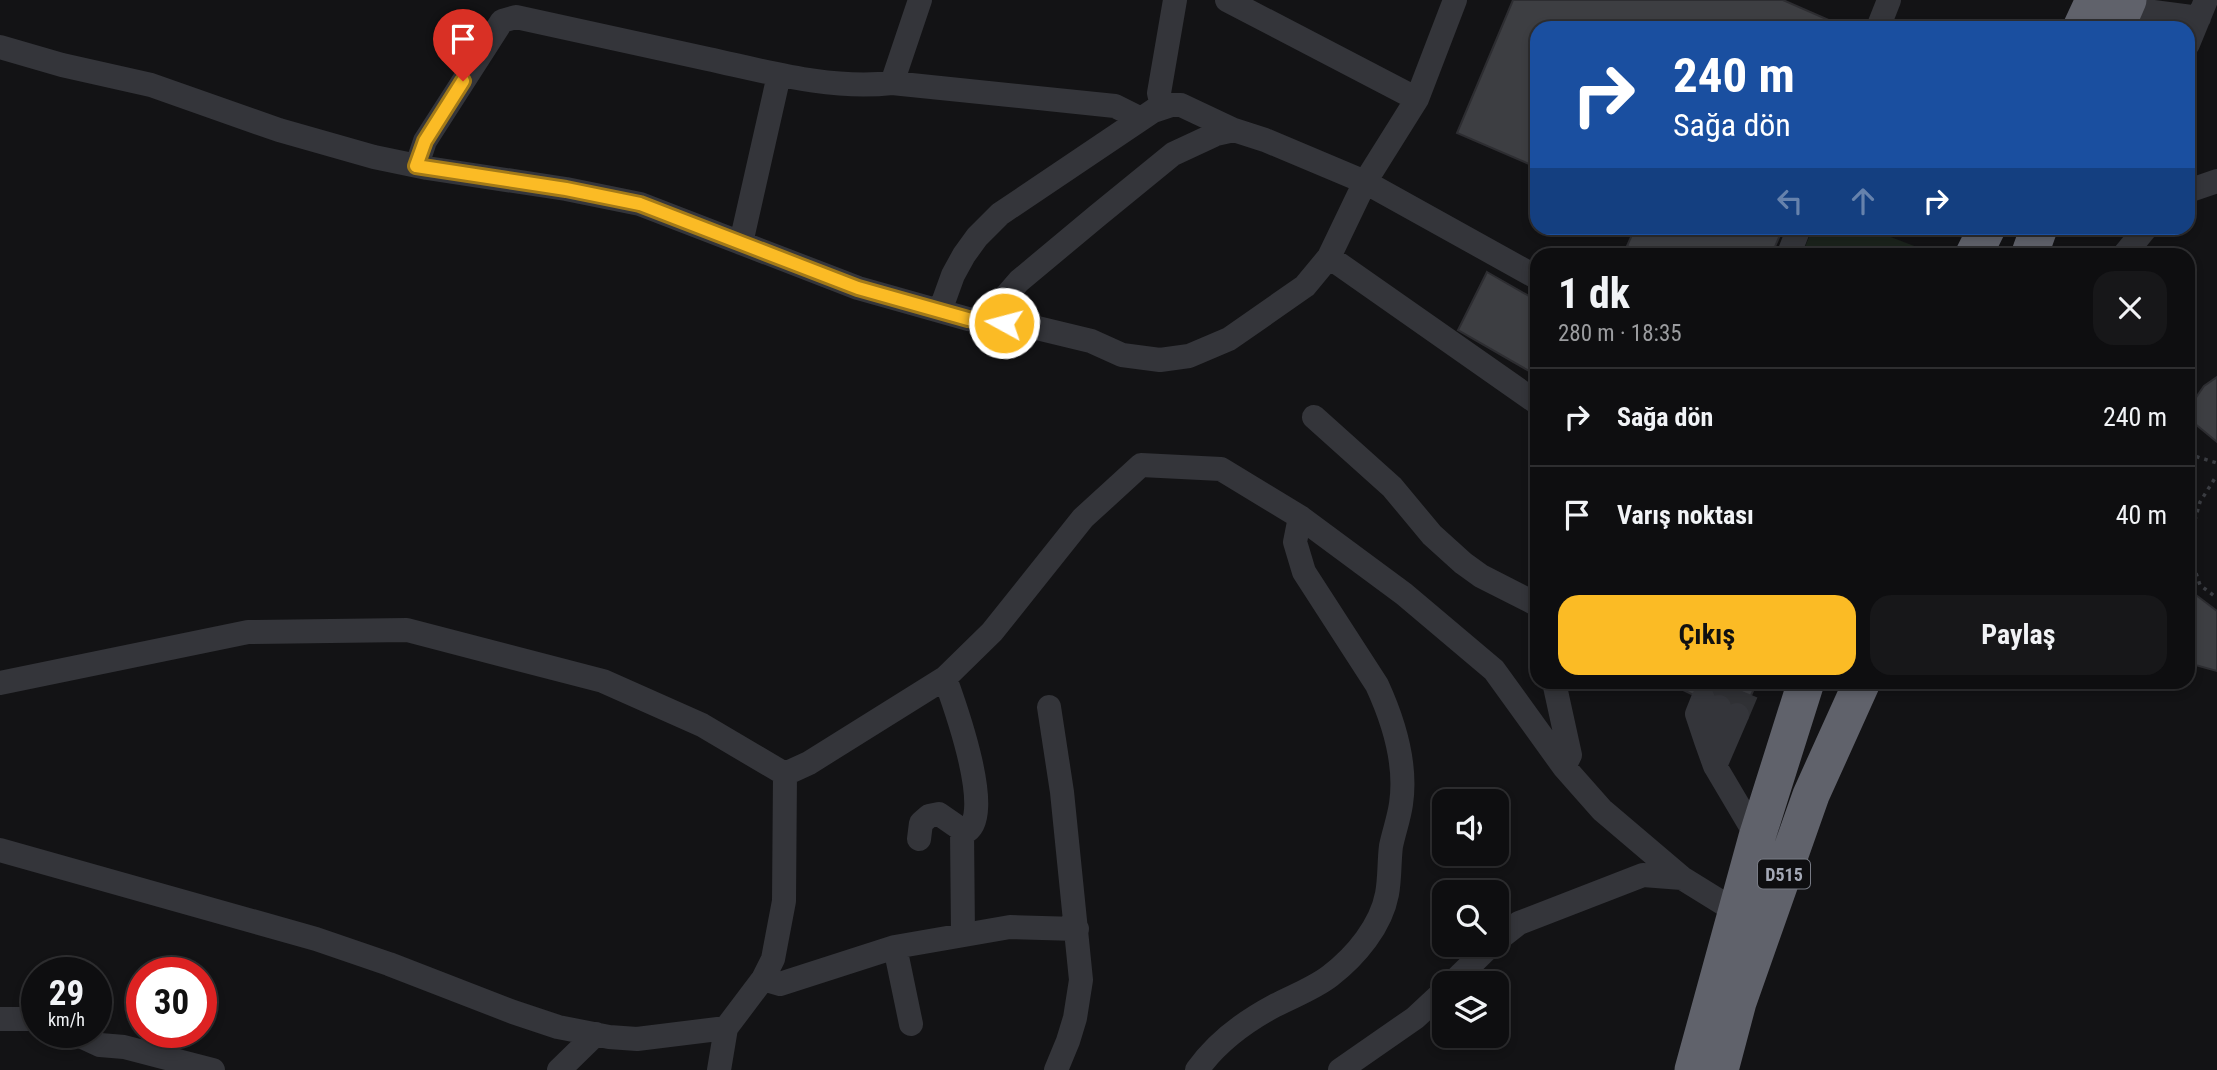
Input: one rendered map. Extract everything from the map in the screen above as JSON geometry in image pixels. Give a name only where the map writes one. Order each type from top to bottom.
[{"type":"highway","points":[[2094,21],[2115,9]]},
{"type":"highway","name":"D515","points":[[1693,1070],[1757,837],[1804,689]]},
{"type":"highway","name":"D515","points":[[1720,1070],[1738,1002],[1811,795],[1859,689]]},
{"type":"street","points":[[892,83],[920,0]]},
{"type":"street","points":[[1152,113],[1159,93],[1175,0]]},
{"type":"street","points":[[1227,0],[1417,99]]},
{"type":"street","points":[[0,47],[62,65],[151,85],[322,143],[416,166],[566,189],[640,204],[858,288],[968,319],[1033,327],[1091,341],[1122,355],[1160,360],[1189,356],[1229,339],[1305,286],[1329,257],[1365,182],[1417,99],[1455,0]]},
{"type":"street","points":[[1881,21],[1889,0]]},
{"type":"street","points":[[2177,0],[2202,9]]},
{"type":"street","points":[[2115,9],[2202,9]]},
{"type":"street","points":[[2195,26],[2202,9]]},
{"type":"street","points":[[416,166],[425,141],[502,21],[516,16],[779,75],[839,83],[892,83],[1115,106],[1152,113]]},
{"type":"street","points":[[741,243],[779,75]]},
{"type":"street","points":[[940,311],[959,265],[988,225],[1000,214],[1152,113],[1171,105],[1190,108],[1234,130],[1265,140],[1365,182],[1530,274]]},
{"type":"street","points":[[1004,323],[1006,296],[1019,281],[1173,154],[1216,134],[1234,130]]},
{"type":"street","points":[[2195,189],[2217,181]]},
{"type":"street","points":[[1329,257],[1530,398]]},
{"type":"street","points":[[1314,417],[1392,487],[1432,535],[1454,555],[1481,576],[1530,601]]},
{"type":"street","points":[[785,774],[809,763],[945,678],[992,632],[1083,518],[1141,465],[1221,469],[1300,517],[1404,594],[1494,670],[1564,767],[1602,810],[1682,878],[1737,912]]},
{"type":"street","points":[[1196,1070],[1206,1056],[1233,1032],[1253,1018],[1315,987],[1345,963],[1368,937],[1377,922],[1388,892],[1392,844],[1401,804],[1401,764],[1397,743],[1377,685],[1304,572],[1295,542],[1300,517]]},
{"type":"street","points":[[0,683],[248,632],[407,630],[603,681],[702,725],[785,774]]},
{"type":"street","points":[[919,839],[921,822],[939,814],[962,831],[967,831],[972,827],[977,802],[961,722],[945,678]]},
{"type":"street","points":[[1556,689],[1570,755],[1564,767]]},
{"type":"street","points":[[1049,707],[1062,792],[1081,981],[1078,1007],[1056,1070]]},
{"type":"street","points":[[1715,766],[1720,707],[1706,741],[1715,766],[1757,837]]},
{"type":"street","points":[[719,1070],[726,1028],[763,979],[773,959],[784,901],[785,774]]},
{"type":"street","points":[[962,831],[963,935]]},
{"type":"street","points":[[0,850],[316,939],[535,1020],[596,1034],[637,1039],[726,1028]]},
{"type":"street","points":[[1509,930],[1519,923],[1643,876],[1682,878]]},
{"type":"street","points":[[763,979],[780,984],[895,947],[1010,927],[1077,929]]},
{"type":"street","points":[[895,947],[911,1024]]},
{"type":"street","points":[[1464,971],[1479,957]]},
{"type":"street","points":[[1340,1070],[1416,1018],[1432,1003]]},
{"type":"street","points":[[0,1019],[21,1018]]},
{"type":"street","points":[[559,1070],[596,1034]]},
{"type":"street","points":[[112,1046],[213,1070]]},
{"type":"path","points":[[2195,456],[2217,463]]},
{"type":"path","points":[[2195,521],[2200,502],[2217,475]]},
{"type":"path","points":[[2195,569],[2200,585],[2217,598]]},
{"type":"shaded area","points":[[1810,235],[1885,235],[1920,248],[1804,248]]},
{"type":"building","points":[[1513,0],[1783,0],[1831,21],[1530,21],[1530,164],[1457,133]]},
{"type":"building","points":[[1632,235],[1780,235],[1774,248],[1627,246]]},
{"type":"building","points":[[1487,272],[1530,297],[1530,372],[1458,330]]},
{"type":"building","points":[[2217,377],[2217,442],[2195,424],[2195,399],[2204,386]]},
{"type":"building","points":[[2195,594],[2217,611],[2217,671],[2195,665]]},
{"type":"building","points":[[1681,689],[1754,689],[1741,718]]},
{"type":"tunnel","points":[[1719,707],[1726,689]]},
{"type":"tunnel","points":[[1737,715],[1748,689]]},
{"type":"route","points":[[463,81],[425,141],[416,166],[566,189],[640,204],[858,288],[968,319],[1004,323]]}]
